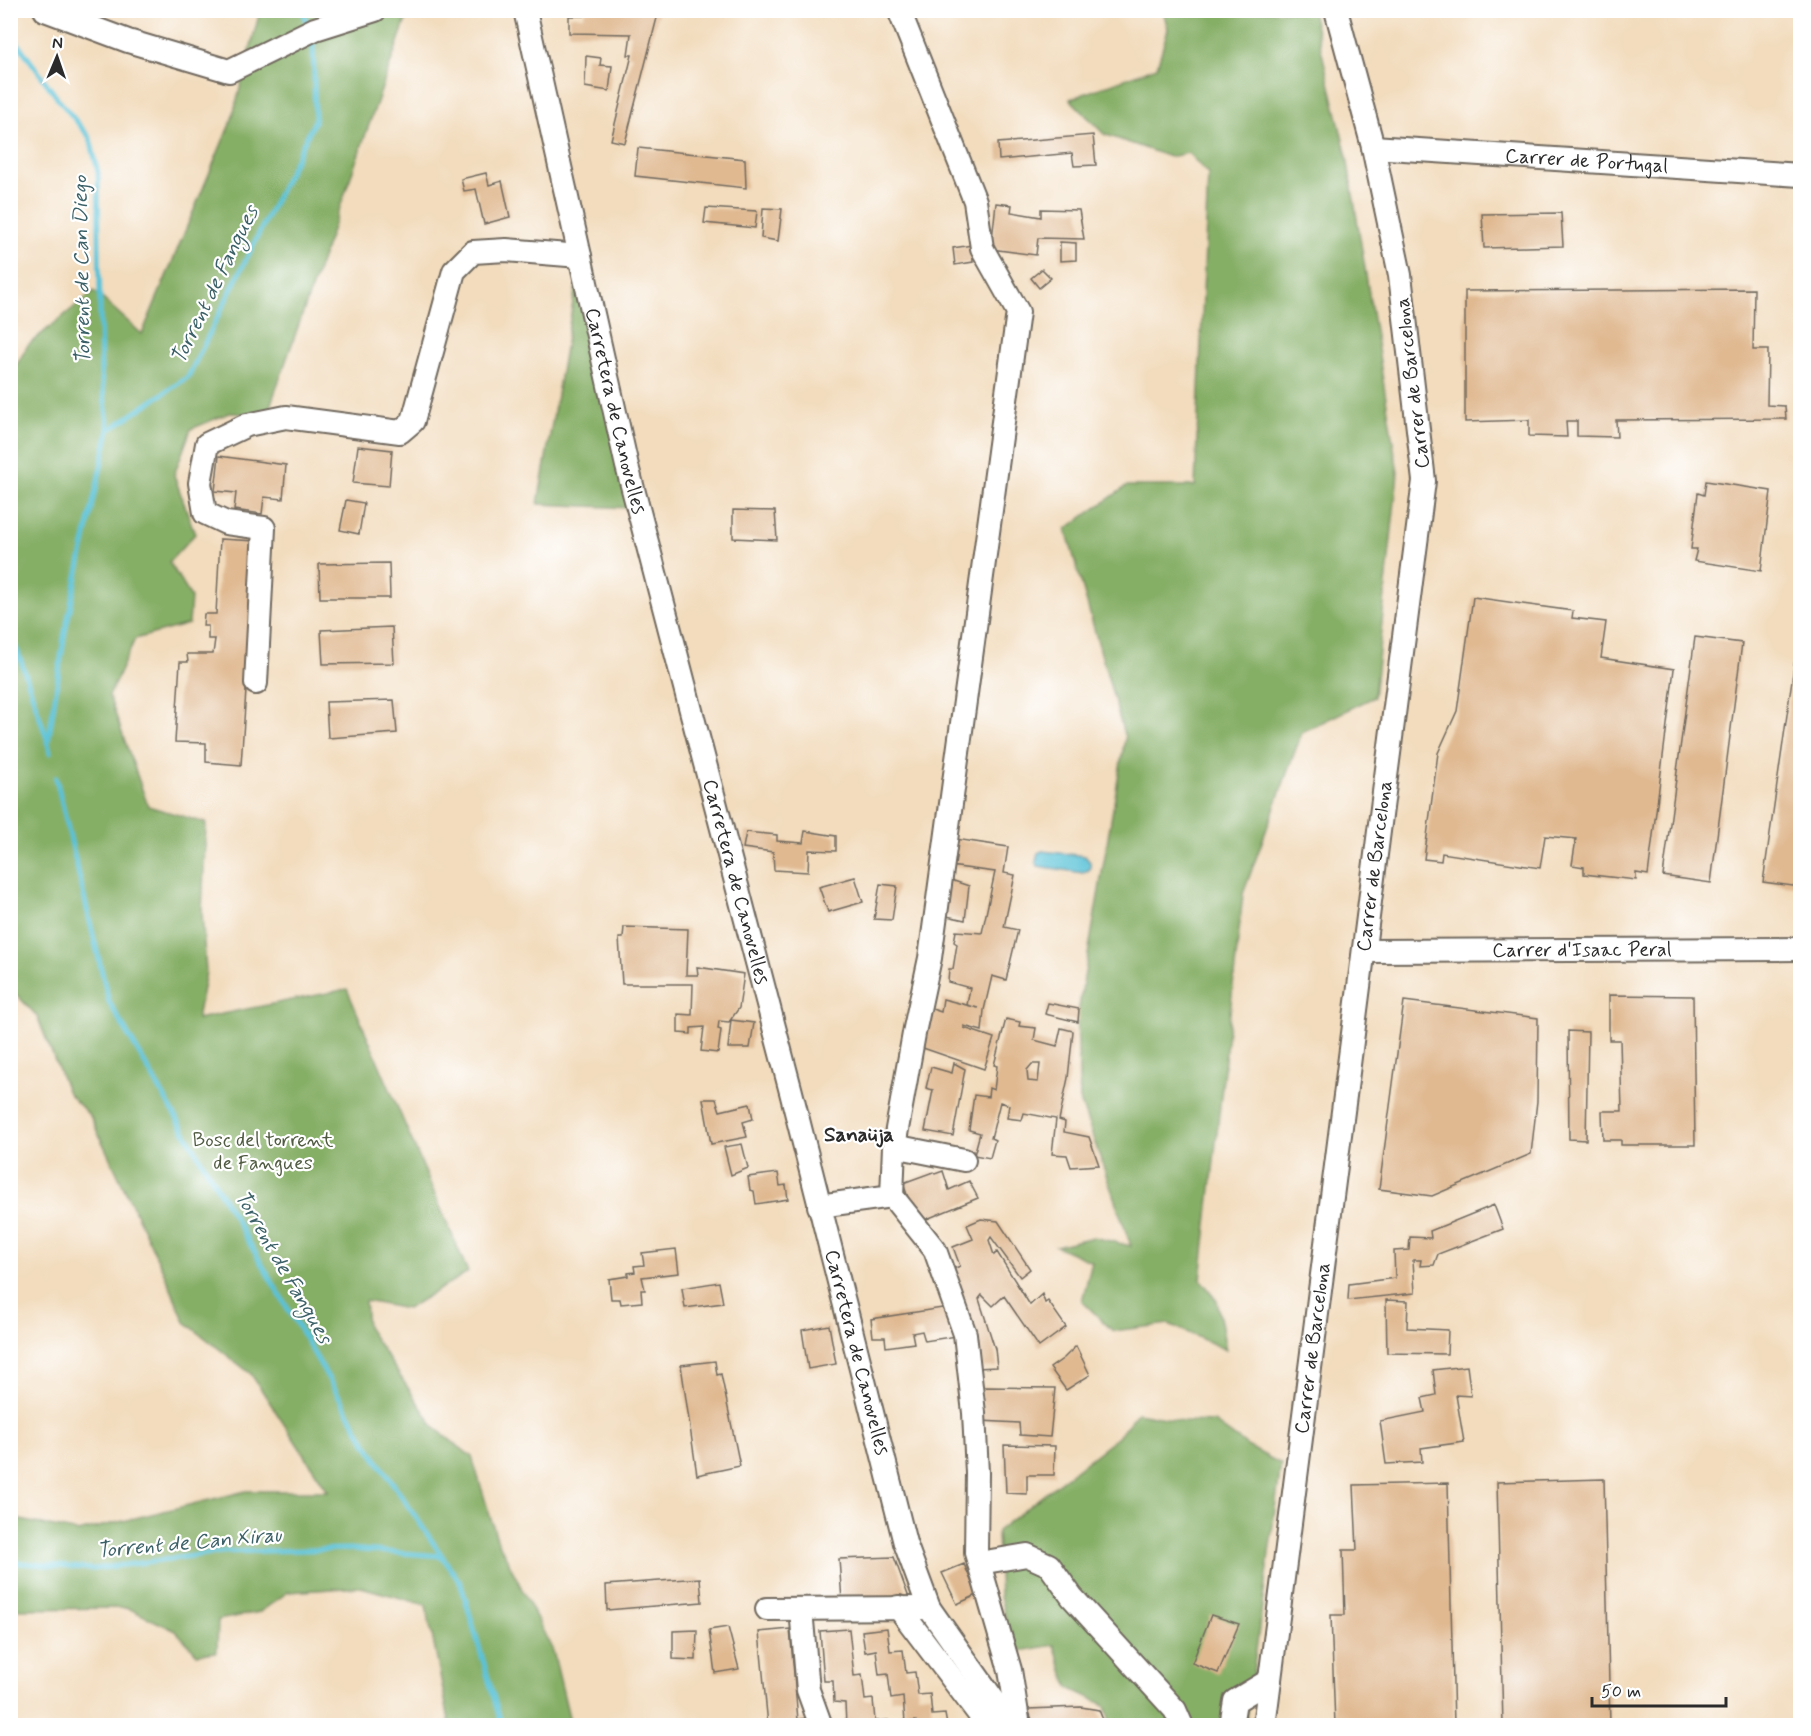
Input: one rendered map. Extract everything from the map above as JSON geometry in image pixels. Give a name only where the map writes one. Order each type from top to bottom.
[{"type":"street","points":[[45,10],[128,41],[229,71],[309,32],[375,10]]},
{"type":"street","name":"Carretera de Canovelles","points":[[525,10],[627,466],[905,1543],[929,1608],[1012,1725]]},
{"type":"street","points":[[899,10],[975,201],[981,248],[1018,312],[930,958],[894,1146],[892,1196],[934,1250],[965,1334],[974,1413],[978,1495],[976,1553],[1010,1670],[1020,1725]]},
{"type":"street","name":"Carrer de Barcelona","points":[[1264,1725],[1424,481],[1400,275],[1373,147],[1336,10]]},
{"type":"street","name":"Carrer de Portugal","points":[[1373,147],[1800,175]]},
{"type":"street","points":[[256,683],[264,528],[226,524],[205,513],[200,483],[207,444],[247,426],[286,417],[400,432],[414,421],[454,271],[473,252],[506,250],[580,256]]},
{"type":"street","name":"Carrer d'Isaac Peral","points":[[1364,951],[1800,950]]},
{"type":"street","points":[[894,1146],[964,1161]]},
{"type":"street","points":[[819,1206],[892,1196]]},
{"type":"street","points":[[979,1563],[1027,1555],[1049,1565],[1072,1597],[1175,1710],[1182,1725]]},
{"type":"street","points":[[898,1607],[988,1725]]},
{"type":"street","points":[[767,1609],[929,1608]]},
{"type":"street","points":[[801,1609],[808,1690],[821,1725]]},
{"type":"street","points":[[1231,1725],[1235,1701],[1270,1680]]},
{"type":"green space","name":"Bosc del torrent de Fangues","points":[[260,11],[409,11],[267,415],[229,413],[191,429],[174,475],[195,534],[169,562],[191,597],[189,624],[135,639],[109,696],[148,806],[206,823],[202,912],[206,972],[197,1019],[347,989],[468,1272],[407,1309],[365,1301],[367,1327],[435,1428],[472,1457],[497,1539],[553,1651],[571,1725],[450,1725],[426,1605],[361,1587],[288,1592],[260,1612],[218,1620],[217,1652],[197,1654],[176,1631],[128,1608],[11,1609],[11,1518],[78,1532],[246,1491],[328,1491],[251,1374],[185,1322],[90,1116],[68,1093],[37,1016],[11,989],[11,375],[28,345],[94,291],[142,334],[232,119]]},
{"type":"green space","points":[[1163,11],[1312,11],[1347,157],[1398,473],[1374,697],[1302,732],[1243,894],[1201,1280],[1217,1300],[1226,1350],[1169,1324],[1113,1331],[1082,1301],[1092,1262],[1056,1246],[1093,1237],[1131,1246],[1080,1100],[1077,1019],[1125,738],[1066,529],[1127,486],[1195,486],[1208,174],[1188,153],[1170,157],[1104,134],[1070,99],[1157,67],[1168,29]]},
{"type":"green space","points":[[576,285],[631,508],[538,504]]},
{"type":"green space","points":[[1137,1413],[1183,1421],[1214,1422],[1249,1447],[1281,1464],[1246,1725],[1111,1725],[1105,1705],[1069,1688],[1054,1645],[1014,1652],[1000,1597],[997,1531],[1118,1437]]},
{"type":"water","points":[[1042,851],[1085,856],[1090,862],[1090,869],[1083,873],[1038,866],[1036,862],[1038,853]]},
{"type":"building","points":[[585,10],[659,10],[625,143],[611,140],[632,55],[628,55],[631,34],[569,33],[569,16],[584,16]]},
{"type":"building","points":[[586,56],[601,58],[600,65],[612,66],[609,91],[585,87]]},
{"type":"building","points":[[1093,135],[1096,165],[1074,166],[1072,153],[999,160],[998,143]]},
{"type":"building","points":[[638,148],[745,159],[746,188],[635,176]]},
{"type":"building","points":[[486,173],[489,185],[502,181],[510,217],[484,224],[476,189],[464,191],[461,179]]},
{"type":"building","points":[[996,203],[1012,205],[1011,212],[1041,217],[1041,209],[1079,210],[1084,239],[1038,238],[1036,255],[991,249]]},
{"type":"building","points":[[706,208],[757,211],[755,228],[704,223]]},
{"type":"building","points":[[763,208],[782,209],[778,241],[761,238]]},
{"type":"building","points":[[1561,213],[1563,246],[1484,248],[1482,214]]},
{"type":"building","points":[[1060,242],[1076,243],[1076,260],[1060,261]]},
{"type":"building","points":[[972,245],[973,262],[955,265],[953,248]]},
{"type":"building","points":[[1042,269],[1051,278],[1039,288],[1031,278]]},
{"type":"building","points":[[1754,289],[1753,350],[1768,350],[1767,405],[1785,406],[1786,419],[1616,420],[1617,437],[1577,436],[1577,421],[1566,421],[1567,437],[1529,436],[1529,420],[1465,422],[1465,291]]},
{"type":"building","points":[[358,446],[392,450],[389,486],[353,483]]},
{"type":"building","points":[[219,456],[286,465],[283,499],[264,497],[262,514],[234,510],[236,493],[215,491]]},
{"type":"building","points":[[1706,481],[1771,491],[1761,571],[1694,561],[1697,549],[1691,549],[1698,493],[1704,495]]},
{"type":"building","points":[[346,500],[364,503],[359,534],[340,530]]},
{"type":"building","points":[[733,510],[775,511],[777,540],[733,538]]},
{"type":"building","points":[[220,539],[256,541],[241,765],[206,762],[206,743],[175,742],[180,662],[188,662],[187,654],[213,654],[215,639],[208,639],[208,626],[203,626],[204,614],[216,614]]},
{"type":"building","points":[[389,563],[390,598],[320,598],[319,564]]},
{"type":"building","points":[[1473,597],[1573,611],[1572,618],[1606,622],[1601,658],[1674,669],[1648,875],[1636,873],[1636,880],[1584,874],[1584,867],[1572,865],[1576,839],[1545,836],[1540,868],[1442,853],[1441,861],[1424,859],[1438,753],[1457,711]]},
{"type":"building","points":[[392,627],[394,663],[323,664],[321,630]]},
{"type":"building","points":[[1800,631],[1800,887],[1763,882]]},
{"type":"building","points":[[1695,637],[1742,643],[1711,883],[1663,876]]},
{"type":"building","points":[[394,700],[397,733],[328,738],[326,702]]},
{"type":"building","points":[[805,831],[836,836],[836,851],[809,850],[808,872],[774,870],[773,852],[743,848],[746,832],[777,835],[777,841],[803,843]]},
{"type":"building","points":[[955,839],[1008,847],[1004,873],[1015,875],[1004,927],[1018,930],[1006,980],[992,976],[982,1031],[964,1026],[964,1028],[994,1038],[984,1069],[920,1047],[929,1008],[941,1012],[943,999],[978,1008],[967,1005],[970,988],[948,982],[949,969],[953,969],[957,944],[954,942],[956,931],[982,933],[995,872],[950,866]]},
{"type":"building","points":[[855,877],[863,902],[828,912],[819,887]]},
{"type":"building","points":[[948,879],[969,886],[965,920],[942,915]]},
{"type":"building","points":[[880,884],[897,886],[892,920],[874,919]]},
{"type":"building","points":[[624,927],[688,929],[686,975],[698,975],[697,967],[744,974],[739,1008],[729,1022],[719,1021],[718,1029],[721,1030],[718,1053],[701,1051],[704,1027],[691,1028],[691,1034],[678,1033],[678,1014],[692,1015],[693,984],[622,984],[619,938],[623,938]]},
{"type":"building","points":[[1609,995],[1693,996],[1695,1145],[1621,1145],[1621,1140],[1603,1140],[1602,1111],[1622,1111],[1620,1040],[1609,1040]]},
{"type":"building","points":[[1404,1001],[1538,1018],[1537,1101],[1531,1154],[1432,1196],[1379,1189]]},
{"type":"building","points":[[1048,1003],[1079,1009],[1078,1022],[1045,1014]]},
{"type":"building","points":[[1006,1019],[1020,1022],[1019,1026],[1036,1028],[1034,1040],[1057,1046],[1061,1028],[1073,1031],[1068,1078],[1059,1120],[1065,1122],[1064,1132],[1089,1137],[1099,1165],[1071,1167],[1067,1155],[1052,1154],[1056,1119],[1024,1113],[1022,1120],[1007,1118],[1009,1105],[1000,1102],[991,1138],[995,1140],[990,1158],[974,1155],[980,1133],[969,1130],[974,1095],[988,1097],[989,1088],[994,1090],[997,1066],[994,1065]],"holes":[[[1032,1064],[1040,1064],[1038,1082],[1028,1081],[1027,1070]]]},
{"type":"building","points":[[731,1020],[754,1023],[750,1048],[728,1048]]},
{"type":"building","points":[[1568,1031],[1588,1032],[1586,1140],[1569,1139]]},
{"type":"building","points":[[954,1063],[965,1069],[953,1136],[925,1131],[933,1090],[926,1088],[931,1067],[952,1073]]},
{"type":"building","points":[[703,1099],[716,1099],[720,1111],[750,1104],[753,1119],[743,1122],[747,1137],[711,1144]]},
{"type":"building","points":[[742,1144],[748,1168],[731,1175],[724,1147]]},
{"type":"building","points":[[943,1171],[949,1190],[969,1181],[978,1198],[917,1223],[903,1183],[933,1172],[935,1174]]},
{"type":"building","points":[[778,1173],[780,1186],[786,1185],[788,1199],[756,1204],[748,1177]]},
{"type":"building","points":[[1494,1205],[1503,1229],[1438,1254],[1434,1265],[1420,1266],[1421,1260],[1413,1260],[1415,1293],[1348,1300],[1349,1284],[1395,1278],[1394,1251],[1409,1250],[1410,1237],[1431,1238],[1430,1231]]},
{"type":"building","points":[[981,1219],[998,1221],[1030,1269],[1020,1277],[991,1237],[989,1240],[994,1255],[997,1252],[1030,1305],[1042,1294],[1045,1303],[1048,1301],[1066,1327],[1039,1347],[1004,1296],[993,1306],[982,1295],[979,1299],[995,1349],[997,1367],[977,1368],[951,1270],[960,1266],[953,1247],[973,1239],[967,1225]]},
{"type":"building","points":[[676,1249],[679,1273],[642,1277],[645,1290],[641,1290],[642,1302],[621,1304],[620,1299],[611,1299],[609,1279],[628,1276],[628,1273],[635,1272],[634,1266],[644,1265],[642,1253]]},
{"type":"building","points":[[719,1282],[723,1303],[685,1308],[682,1288]]},
{"type":"building","points":[[1386,1300],[1408,1301],[1407,1328],[1448,1330],[1447,1354],[1387,1353]]},
{"type":"building","points":[[942,1308],[957,1336],[925,1341],[922,1331],[912,1333],[914,1343],[886,1347],[885,1337],[873,1337],[871,1319]]},
{"type":"building","points":[[829,1325],[836,1364],[808,1369],[802,1330]]},
{"type":"building","points":[[1076,1346],[1090,1375],[1066,1390],[1050,1368]]},
{"type":"building","points":[[715,1361],[717,1375],[721,1374],[740,1466],[697,1475],[681,1365]]},
{"type":"building","points":[[1467,1366],[1471,1396],[1456,1395],[1464,1442],[1421,1448],[1422,1462],[1386,1464],[1380,1421],[1425,1412],[1422,1398],[1436,1395],[1433,1370]]},
{"type":"building","points":[[981,1387],[1055,1388],[1050,1437],[1020,1435],[1019,1423],[981,1421]]},
{"type":"building","points":[[1004,1445],[1055,1446],[1054,1475],[1027,1475],[1027,1494],[1006,1493]]},
{"type":"building","points":[[1604,1479],[1610,1725],[1503,1725],[1497,1482]]},
{"type":"building","points":[[1448,1483],[1454,1725],[1335,1725],[1331,1615],[1345,1615],[1343,1550],[1357,1550],[1354,1485]]},
{"type":"building","points":[[894,1557],[909,1598],[842,1601],[839,1559]]},
{"type":"building","points":[[964,1564],[977,1595],[957,1604],[942,1573]]},
{"type":"building","points":[[700,1578],[702,1602],[607,1610],[606,1585]]},
{"type":"building","points":[[1211,1615],[1239,1624],[1218,1673],[1192,1663]]},
{"type":"building","points":[[728,1627],[739,1669],[715,1673],[709,1630]]},
{"type":"building","points":[[887,1628],[890,1651],[903,1650],[906,1673],[915,1672],[918,1695],[930,1694],[932,1715],[945,1714],[947,1725],[916,1725],[916,1721],[905,1722],[903,1697],[891,1699],[888,1674],[879,1675],[876,1650],[865,1652],[862,1631]]},
{"type":"building","points":[[790,1629],[798,1720],[806,1718],[807,1725],[777,1725],[777,1723],[768,1725],[759,1632]]},
{"type":"building","points":[[849,1629],[854,1676],[862,1675],[865,1700],[873,1699],[875,1721],[888,1720],[888,1725],[846,1725],[845,1703],[834,1702],[833,1681],[824,1681],[820,1631]]},
{"type":"building","points":[[697,1630],[696,1660],[673,1659],[673,1631]]},
{"type":"building","points":[[1081,1707],[1099,1710],[1103,1720],[1074,1725],[1034,1725],[1028,1709]]},
{"type":"waterway","name":"Torrent de Fangues","points":[[303,10],[308,26]]},
{"type":"waterway","name":"Torrent de Can Diego","points":[[10,27],[19,45],[90,138],[98,172],[101,375],[109,430]]},
{"type":"waterway","name":"Torrent de Fangues","points":[[50,753],[48,743],[65,632],[109,430],[188,377],[315,120],[313,37]]},
{"type":"waterway","points":[[10,636],[18,652],[47,739]]},
{"type":"waterway","name":"Torrent de Fangues","points":[[56,778],[109,1002],[369,1448],[461,1584],[502,1726]]},
{"type":"waterway","name":"Torrent de Can Xirau","points":[[10,1562],[94,1569],[222,1552],[348,1549],[442,1556]]},
{"type":"district","name":"Sanaüja","points":[[859,1135]]}]
